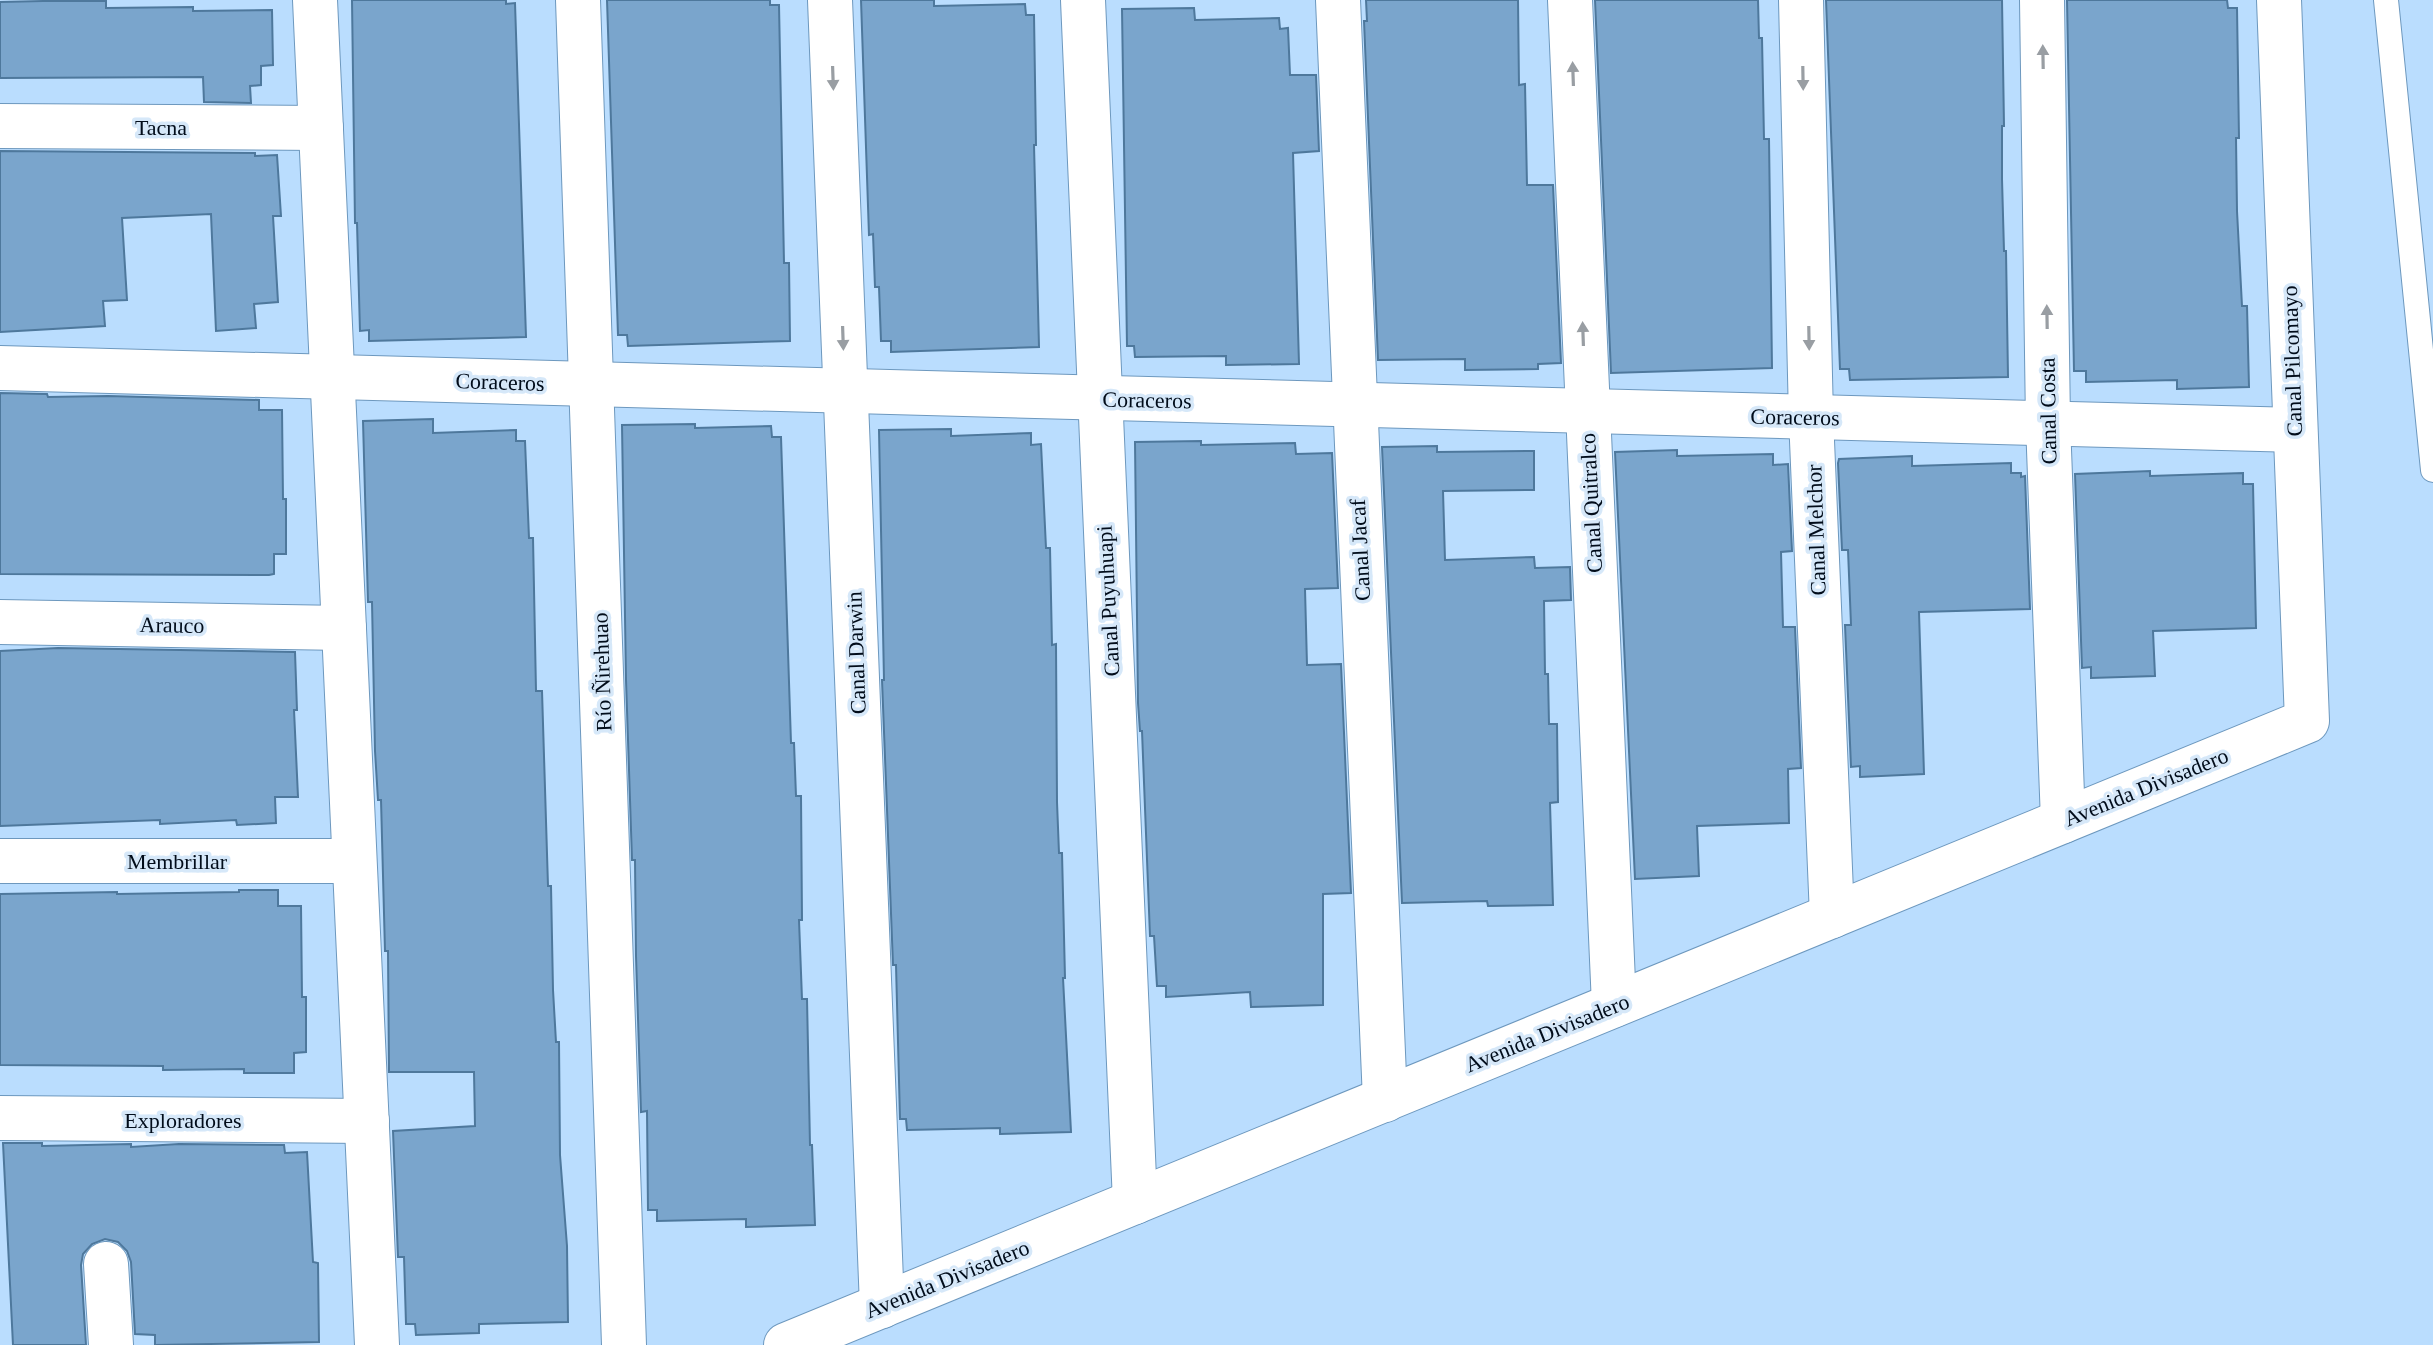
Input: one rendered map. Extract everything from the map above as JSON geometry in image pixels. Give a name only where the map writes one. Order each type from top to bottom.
[{"type":"street","points":[[315,0],[377,1345]]},
{"type":"street","name":"Río Ñirehuao","points":[[578,0],[624,1345]]},
{"type":"street","name":"Canal Darwin","points":[[830,0],[882,1306]]},
{"type":"street","name":"Canal Puyuhuapi","points":[[1083,0],[1135,1202]]},
{"type":"street","name":"Canal Jacaf","points":[[1338,0],[1385,1100]]},
{"type":"street","name":"Canal Quitralco","points":[[1570,0],[1614,1005]]},
{"type":"street","name":"Canal Melchor","points":[[1801,0],[1811,417],[1832,916]]},
{"type":"street","name":"Canal Costa","points":[[2042,0],[2048,423],[2063,821]]},
{"type":"street","name":"Canal Pilcomayo","points":[[2279,0],[2307,721]]},
{"type":"street","name":"Tacna","points":[[0,126],[321,128]]},
{"type":"street","name":"Coraceros","points":[[0,368],[2295,430]]},
{"type":"street","name":"Arauco","points":[[0,622],[344,628]]},
{"type":"street","name":"Avenida Divisadero","points":[[786,1345],[2307,721]]},
{"type":"street","name":"Membrillar","points":[[0,861],[354,861]]},
{"type":"street","name":"Exploradores","points":[[0,1118],[367,1121]]},
{"type":"street","points":[[106,1264],[111,1345]]},
{"type":"lane","points":[[2386,0],[2433,470]]},
{"type":"building","points":[[352,0],[506,0],[506,4],[515,3],[526,337],[369,341],[369,330],[360,331]]},
{"type":"building","points":[[607,0],[770,0],[770,5],[779,5],[784,263],[789,263],[790,341],[628,346],[627,335],[618,335]]},
{"type":"building","points":[[861,0],[934,0],[934,6],[1025,4],[1026,15],[1034,15],[1039,347],[891,352],[891,341],[881,341],[873,234],[869,235]]},
{"type":"building","points":[[1366,0],[1518,0],[1519,85],[1525,84],[1527,185],[1553,185],[1561,363],[1538,364],[1538,369],[1465,370],[1465,359],[1378,360],[1364,21],[1367,21]]},
{"type":"building","points":[[1595,0],[1758,0],[1764,139],[1769,139],[1772,368],[1611,373]]},
{"type":"building","points":[[1826,0],[2002,0],[2002,179],[2008,377],[1850,380],[1849,369],[1840,369]]},
{"type":"building","points":[[2067,0],[2227,0],[2228,8],[2237,8],[2237,211],[2242,306],[2247,306],[2249,387],[2177,389],[2177,380],[2086,382],[2086,371],[2074,371]]},
{"type":"building","points":[[106,1],[106,8],[272,10],[273,65],[261,66],[261,85],[250,86],[251,103],[204,102],[203,77],[0,78],[0,2]]},
{"type":"building","points":[[1194,8],[1195,20],[1279,18],[1280,29],[1288,28],[1290,75],[1316,75],[1319,151],[1293,153],[1299,364],[1226,365],[1226,356],[1135,357],[1134,346],[1127,346],[1122,9]]},
{"type":"building","points":[[0,151],[277,155],[281,216],[273,216],[278,302],[254,304],[256,328],[216,331],[211,214],[122,218],[127,300],[103,301],[105,326],[0,332]]},
{"type":"building","points":[[0,393],[47,394],[48,397],[259,400],[259,410],[282,410],[286,554],[274,554],[274,574],[0,574]]},
{"type":"building","points":[[433,419],[433,433],[516,430],[516,441],[525,441],[529,538],[533,538],[536,691],[542,691],[553,990],[556,1042],[559,1042],[560,1155],[567,1246],[568,1322],[479,1324],[479,1333],[416,1335],[415,1324],[406,1324],[404,1257],[398,1257],[393,1131],[475,1126],[474,1072],[389,1072],[388,951],[385,951],[381,800],[378,800],[375,751],[372,602],[368,602],[363,421]]},
{"type":"building","points":[[695,424],[695,428],[771,426],[772,437],[781,437],[791,743],[794,743],[796,796],[801,796],[802,920],[799,920],[802,999],[807,999],[815,1225],[746,1227],[746,1219],[657,1221],[657,1210],[648,1210],[647,1111],[641,1112],[635,860],[632,860],[626,680],[622,425]]},
{"type":"building","points":[[951,429],[951,436],[1031,433],[1031,445],[1041,444],[1046,548],[1050,548],[1052,645],[1056,644],[1057,802],[1059,853],[1062,853],[1063,978],[1071,1132],[1000,1134],[1000,1128],[907,1130],[906,1119],[900,1119],[882,680],[879,430]]},
{"type":"building","points":[[1201,441],[1201,445],[1295,443],[1296,454],[1332,453],[1338,588],[1305,589],[1307,665],[1341,664],[1351,893],[1323,894],[1323,1005],[1251,1007],[1250,992],[1166,997],[1166,986],[1157,986],[1154,936],[1150,936],[1142,731],[1138,703],[1135,442]]},
{"type":"building","points":[[1437,446],[1437,452],[1534,451],[1534,490],[1443,491],[1445,560],[1534,557],[1535,568],[1570,567],[1571,600],[1544,601],[1549,724],[1557,724],[1558,802],[1550,803],[1553,905],[1488,906],[1487,901],[1402,903],[1382,447]]},
{"type":"building","points":[[1677,450],[1677,456],[1773,454],[1773,465],[1788,464],[1792,551],[1781,552],[1783,627],[1795,627],[1801,768],[1788,769],[1789,823],[1697,826],[1699,876],[1635,879],[1615,452]]},
{"type":"building","points":[[1912,456],[1912,466],[2011,463],[2011,473],[2025,476],[2030,609],[1919,612],[1924,774],[1860,777],[1860,766],[1851,767],[1845,625],[1851,625],[1848,550],[1842,550],[1838,463],[1839,459]]},
{"type":"building","points":[[2150,471],[2150,476],[2243,473],[2243,484],[2253,484],[2256,628],[2153,631],[2155,676],[2091,678],[2091,667],[2082,668],[2075,474]]},
{"type":"building","points":[[58,648],[295,652],[298,797],[275,797],[276,823],[237,825],[236,820],[160,824],[160,820],[0,826],[0,651]]},
{"type":"building","points":[[278,890],[278,906],[301,906],[306,1052],[294,1053],[294,1073],[244,1073],[244,1069],[163,1070],[163,1066],[0,1065],[0,894]]},
{"type":"building","points":[[3,1143],[42,1143],[42,1146],[131,1144],[131,1147],[284,1145],[285,1153],[307,1152],[313,1262],[318,1263],[319,1342],[155,1345],[155,1335],[135,1334],[131,1262],[127,1251],[118,1242],[105,1239],[92,1244],[83,1254],[81,1265],[86,1345],[13,1345]]}]
